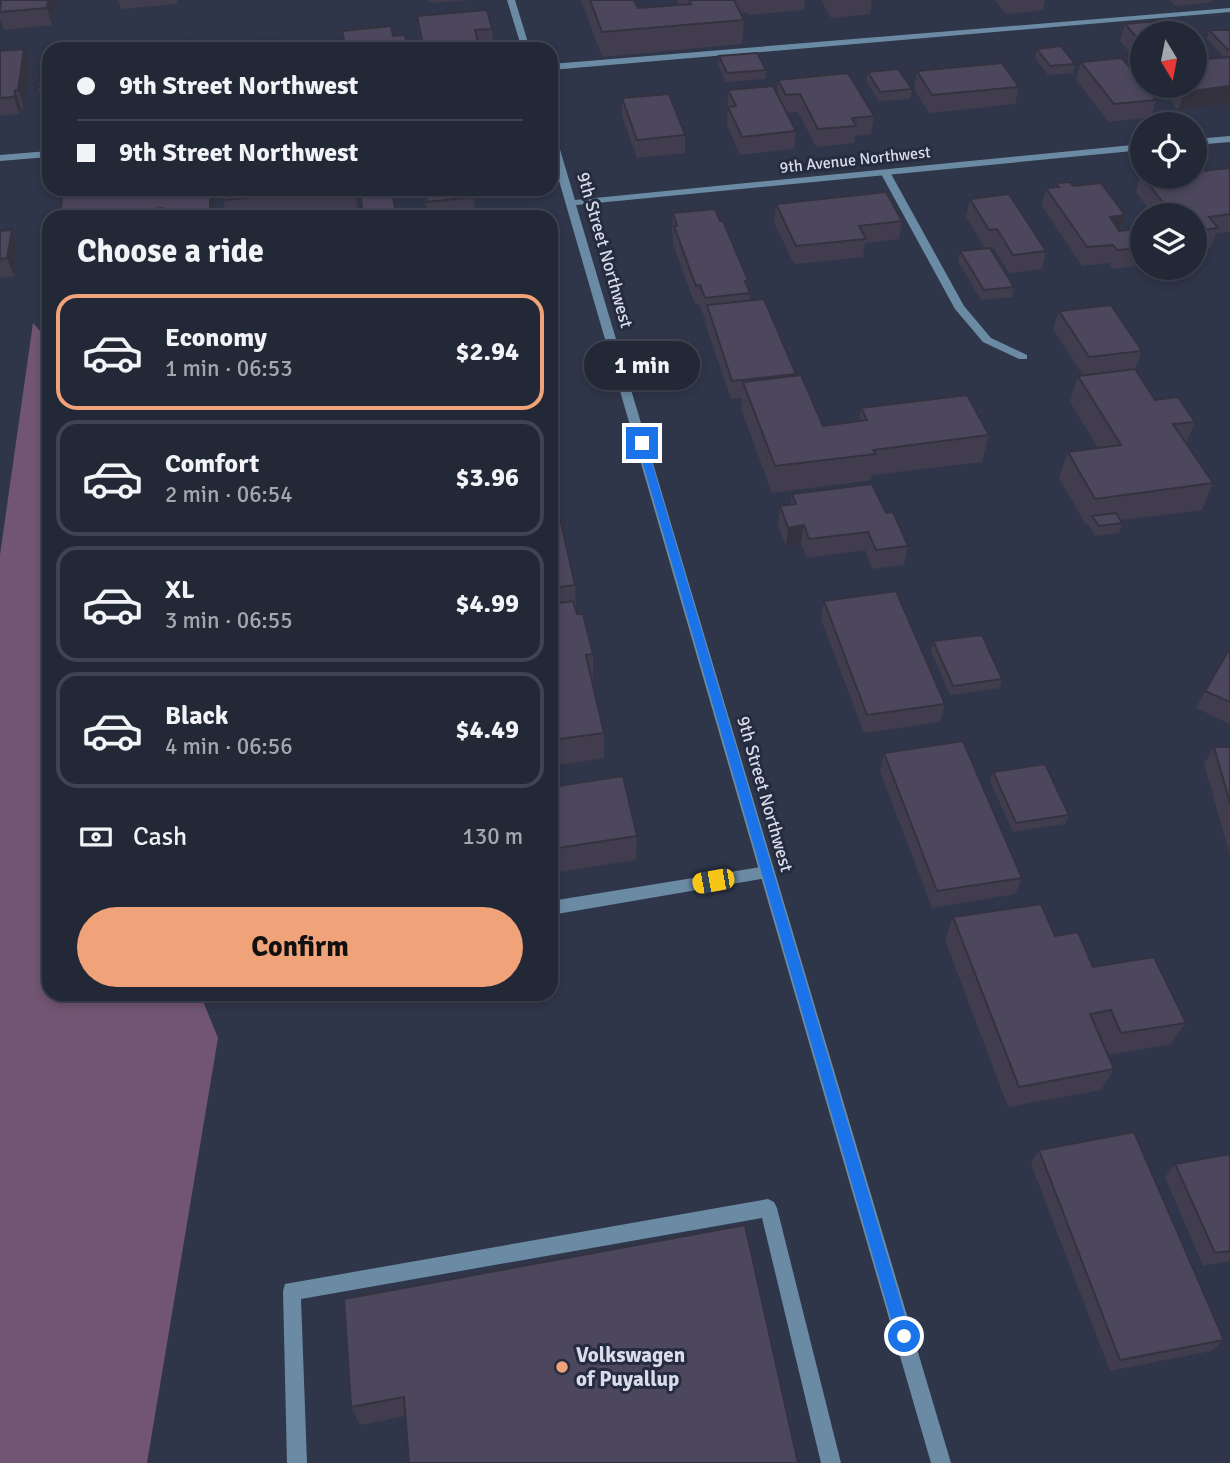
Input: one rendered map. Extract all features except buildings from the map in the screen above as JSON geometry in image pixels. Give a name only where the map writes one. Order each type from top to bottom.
[{"type":"street","points":[[511,0],[524,42]]},
{"type":"street","points":[[558,66],[1230,10]]},
{"type":"street","points":[[1207,141],[1230,139]]},
{"type":"street","name":"9th Avenue Northwest","points":[[571,203],[1130,148]]},
{"type":"street","points":[[0,158],[42,155]]},
{"type":"street","name":"9th Street Northwest","points":[[558,159],[941,1463]]},
{"type":"street","points":[[886,172],[960,307],[987,340],[1023,357]]},
{"type":"street","points":[[558,907],[767,872]]},
{"type":"street","points":[[297,1463],[292,1291],[768,1208],[831,1463]]},
{"type":"shaded area","points":[[33,323],[42,333],[42,1001],[203,1001],[218,1038],[147,1463],[0,1463],[0,555]]},
{"type":"place","name":"Volkswagen of Puyallup","points":[[562,1367]]},
{"type":"route","points":[[642,443],[904,1336]]}]
